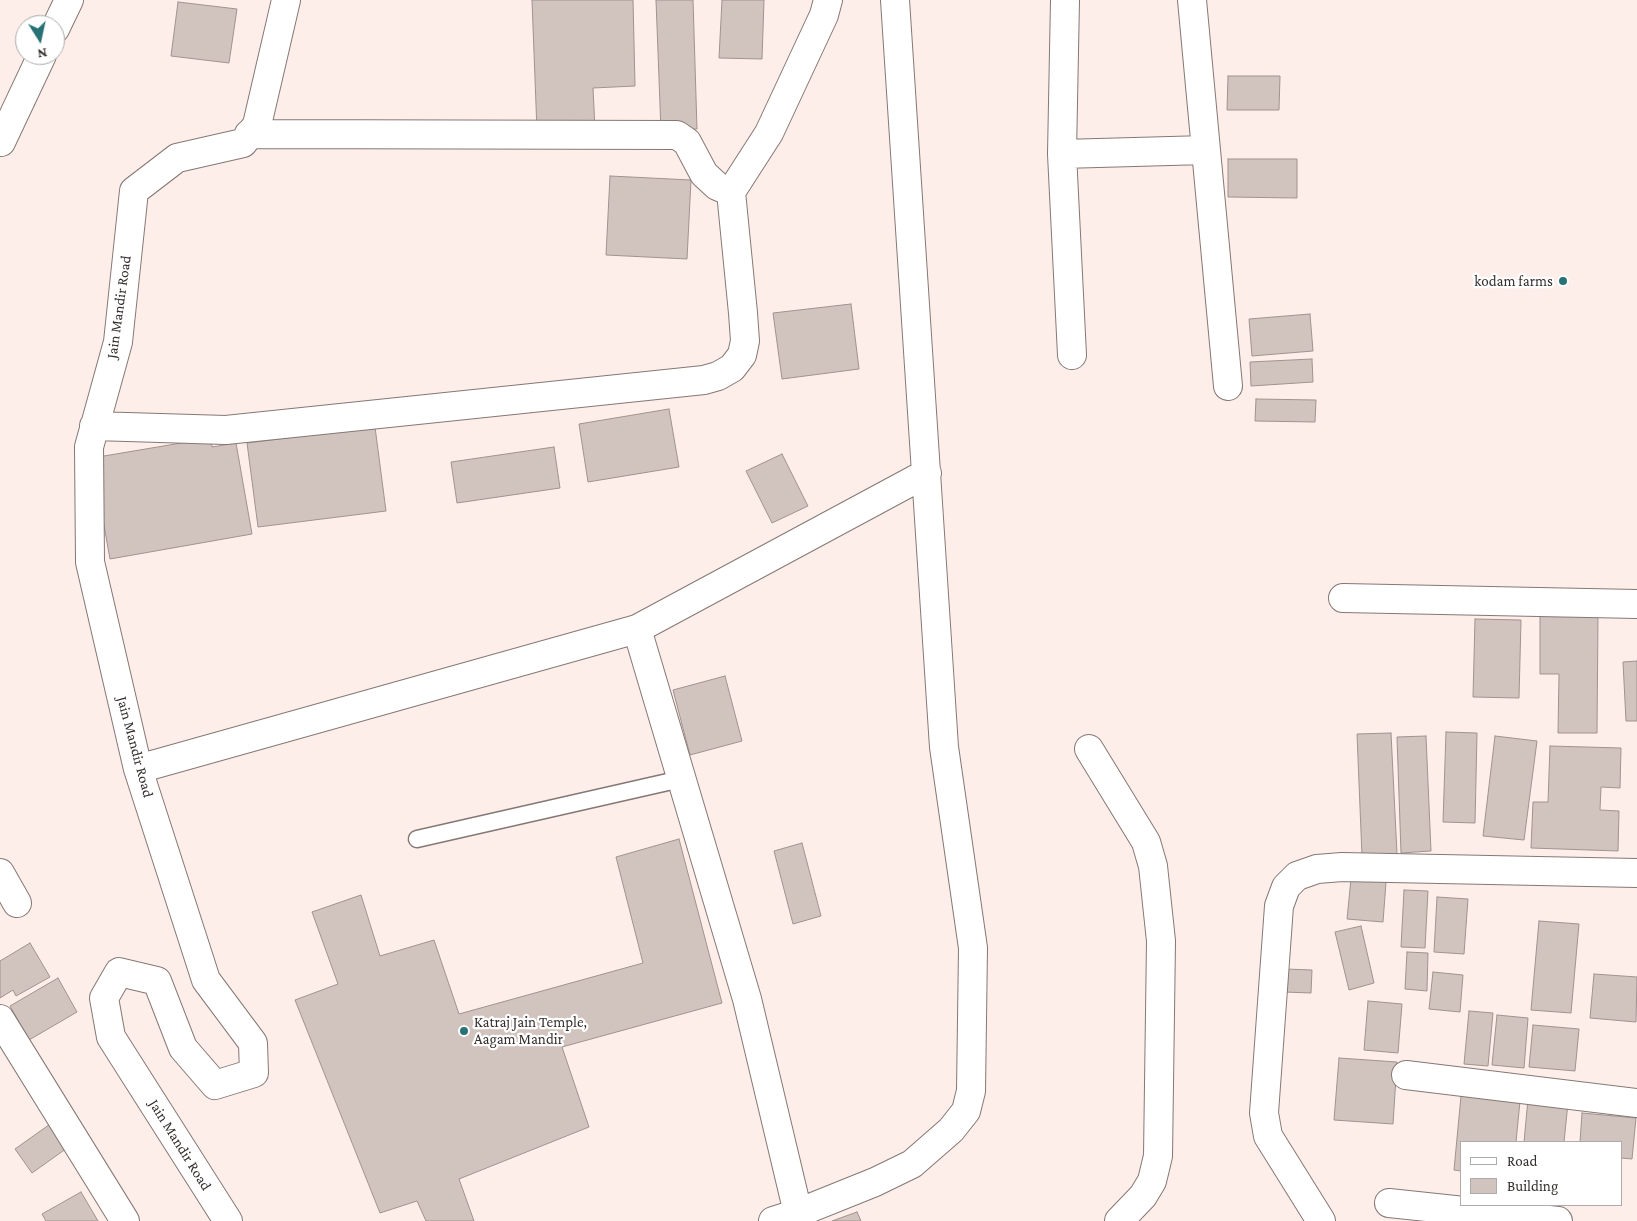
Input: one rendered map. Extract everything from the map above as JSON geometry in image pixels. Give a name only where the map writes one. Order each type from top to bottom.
[{"type":"street","points":[[62,15],[69,0]]},
{"type":"street","points":[[250,134],[257,125],[286,0]]},
{"type":"street","points":[[94,426],[226,430],[704,380],[718,376],[732,368],[742,355],[745,341],[731,192],[769,133],[824,15],[828,0]]},
{"type":"street","points":[[636,629],[747,999],[785,1217],[875,1182],[912,1164],[951,1130],[966,1110],[971,1091],[973,948],[944,747],[895,0]]},
{"type":"street","points":[[1065,0],[1062,154],[1072,356]]},
{"type":"street","points":[[1192,0],[1228,386]]},
{"type":"street","points":[[1,142],[37,65]]},
{"type":"street","points":[[250,134],[677,135],[687,142],[704,174],[717,186],[731,192]]},
{"type":"street","name":"Jain Mandir Road","points":[[228,1221],[111,1037],[104,998],[119,972],[157,981],[183,1048],[215,1085],[254,1073],[253,1043],[206,980],[138,769],[90,562],[89,446],[118,342],[134,191],[177,158],[242,143],[250,134]]},
{"type":"street","points":[[1062,154],[1206,150]]},
{"type":"street","points":[[138,769],[636,629],[927,473]]},
{"type":"street","points":[[1343,598],[1637,604]]},
{"type":"street","points":[[1089,749],[1146,842],[1153,866],[1161,941],[1158,1156],[1152,1181],[1142,1196],[1119,1221]]},
{"type":"street","points":[[1321,1221],[1268,1136],[1264,1113],[1279,906],[1286,887],[1297,876],[1317,869],[1342,867],[1637,873]]},
{"type":"street","points":[[0,873],[17,903]]},
{"type":"street","points":[[0,1019],[125,1221]]},
{"type":"street","points":[[1406,1075],[1637,1103]]},
{"type":"street","points":[[1389,1203],[1558,1221]]},
{"type":"lane","points":[[417,839],[681,779]]},
{"type":"building","points":[[532,0],[633,0],[635,86],[593,88],[595,129],[537,131]]},
{"type":"building","points":[[656,0],[693,0],[697,129],[661,131]]},
{"type":"building","points":[[722,0],[764,0],[762,59],[719,58]]},
{"type":"building","points":[[178,2],[237,9],[229,63],[171,56]]},
{"type":"building","points":[[1228,76],[1280,76],[1279,110],[1227,110]]},
{"type":"building","points":[[1228,159],[1297,159],[1297,198],[1228,197]]},
{"type":"building","points":[[610,176],[691,180],[687,259],[606,255]]},
{"type":"building","points":[[851,304],[859,369],[782,379],[773,313]]},
{"type":"building","points":[[1310,314],[1313,351],[1252,356],[1249,319]]},
{"type":"building","points":[[1312,359],[1313,382],[1251,386],[1250,362]]},
{"type":"building","points":[[1256,399],[1316,400],[1315,422],[1255,421]]},
{"type":"building","points":[[669,409],[679,467],[588,482],[579,424]]},
{"type":"building","points":[[375,427],[386,511],[258,527],[247,443]]},
{"type":"building","points":[[211,438],[212,447],[236,443],[252,534],[110,559],[92,458]]},
{"type":"building","points":[[554,447],[560,488],[457,503],[451,462]]},
{"type":"building","points":[[782,454],[808,506],[772,523],[746,471]]},
{"type":"building","points":[[1540,614],[1598,615],[1597,733],[1558,733],[1559,674],[1540,674]]},
{"type":"building","points":[[1475,619],[1521,620],[1519,698],[1473,697]]},
{"type":"building","points":[[1637,661],[1637,721],[1626,721],[1623,662]]},
{"type":"building","points":[[725,676],[742,741],[690,755],[673,690]]},
{"type":"building","points":[[1446,732],[1477,733],[1475,823],[1443,822]]},
{"type":"building","points":[[1391,733],[1397,854],[1362,856],[1357,734]]},
{"type":"building","points":[[1426,736],[1431,851],[1401,853],[1397,737]]},
{"type":"building","points":[[1495,736],[1537,741],[1524,840],[1483,836]]},
{"type":"building","points":[[1550,746],[1621,748],[1620,788],[1601,787],[1600,810],[1619,811],[1618,851],[1531,848],[1533,802],[1548,802]]},
{"type":"building","name":"Katraj Jain Temple, Aagam Mandir","points":[[679,839],[722,1003],[562,1047],[589,1127],[459,1179],[474,1221],[426,1221],[417,1201],[380,1213],[295,1000],[338,984],[312,912],[361,895],[380,956],[434,940],[459,1014],[643,963],[616,857]]},
{"type":"building","points":[[802,843],[821,916],[793,924],[774,851]]},
{"type":"building","points":[[1351,879],[1386,882],[1383,922],[1347,919]]},
{"type":"building","points":[[1404,890],[1428,891],[1425,948],[1401,947]]},
{"type":"building","points":[[1437,897],[1468,899],[1464,954],[1434,952]]},
{"type":"building","points":[[1539,921],[1579,924],[1571,1013],[1531,1010]]},
{"type":"building","points":[[1361,926],[1374,983],[1349,990],[1335,932]]},
{"type":"building","points":[[30,943],[50,977],[16,996],[13,990],[0,998],[0,961]]},
{"type":"building","points":[[1407,952],[1428,953],[1427,991],[1405,989]]},
{"type":"building","points":[[1286,969],[1312,970],[1311,993],[1284,992]]},
{"type":"building","points":[[1433,972],[1463,975],[1460,1012],[1429,1009]]},
{"type":"building","points":[[1594,974],[1637,977],[1636,1022],[1590,1018]]},
{"type":"building","points":[[58,978],[77,1012],[29,1040],[10,1006]]},
{"type":"building","points":[[1368,1001],[1402,1004],[1398,1053],[1364,1050]]},
{"type":"building","points":[[1469,1011],[1493,1013],[1488,1066],[1464,1064]]},
{"type":"building","points":[[1497,1015],[1528,1018],[1524,1068],[1492,1065]]},
{"type":"building","points":[[1533,1025],[1579,1029],[1575,1071],[1529,1067]]},
{"type":"building","points":[[1339,1058],[1397,1062],[1393,1124],[1334,1120]]},
{"type":"building","points":[[1461,1096],[1520,1101],[1516,1141],[1460,1141],[1460,1171],[1454,1170]]},
{"type":"building","points":[[1528,1099],[1568,1103],[1564,1141],[1524,1141]]},
{"type":"building","points":[[1582,1113],[1636,1118],[1632,1159],[1622,1158],[1622,1141],[1580,1141]]},
{"type":"building","points":[[53,1122],[70,1146],[32,1173],[15,1149]]},
{"type":"building","points":[[81,1192],[98,1221],[46,1221],[42,1214]]},
{"type":"building","points":[[857,1212],[861,1221],[832,1221]]},
{"type":"place","name":"kodam farms","points":[[1563,281]]},
{"type":"place","name":"Katraj Jain Temple, Aagam Mandir","points":[[464,1031]]}]
